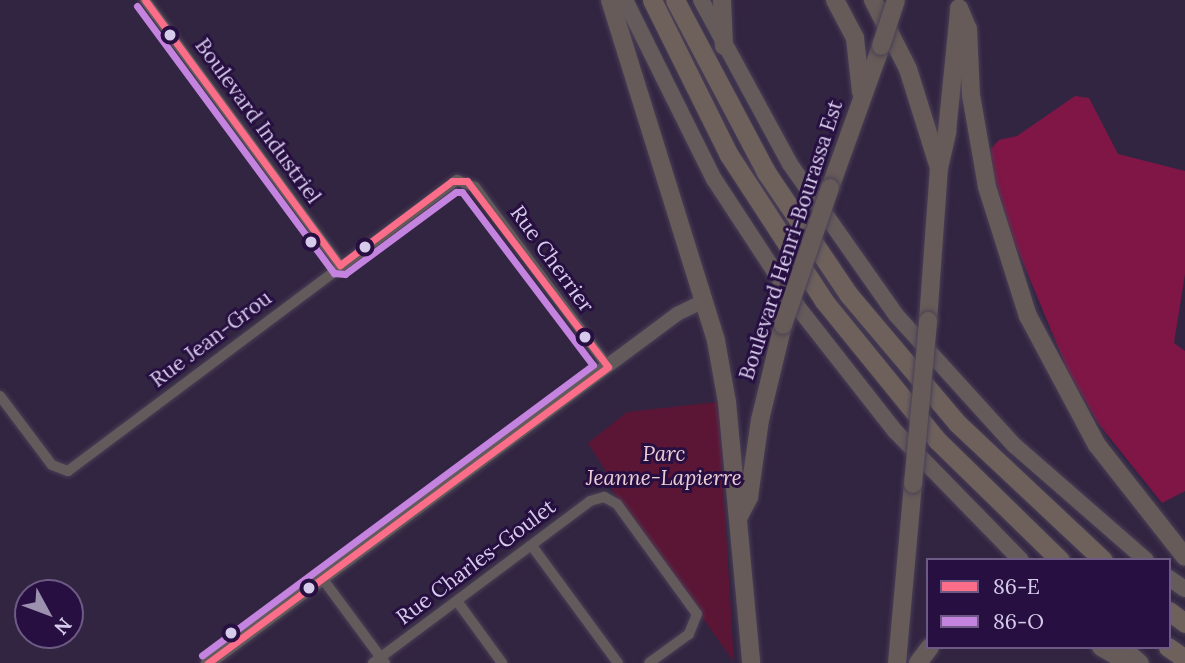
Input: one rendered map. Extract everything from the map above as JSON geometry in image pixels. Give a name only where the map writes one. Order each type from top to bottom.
[{"type":"highway","points":[[652,0],[729,155],[824,301],[929,432],[1058,558]]},
{"type":"highway","points":[[675,0],[753,151],[849,295],[957,423],[1101,558]]},
{"type":"main road","points":[[610,0],[704,301],[725,391],[738,518]]},
{"type":"main road","points":[[625,0],[714,179],[797,306],[895,431],[1019,558]]},
{"type":"main road","points":[[701,0],[724,46],[810,197],[896,314],[1014,444],[1144,558]]},
{"type":"main road","points":[[722,0],[724,46]]},
{"type":"main road","points":[[835,0],[858,46],[861,94]]},
{"type":"main road","points":[[873,0],[908,69],[939,168]]},
{"type":"main road","name":"Boulevard Henri-Bourassa Est","points":[[749,661],[738,518],[749,497],[763,405],[783,325],[861,94],[896,0]]},
{"type":"main road","points":[[897,663],[939,168],[947,132],[960,4]]},
{"type":"main road","points":[[960,4],[968,29],[971,95],[987,187],[1028,316],[1097,445],[1185,556]]},
{"type":"main road","points":[[1104,649],[1129,663]]},
{"type":"main road","points":[[1125,649],[1141,663]]},
{"type":"street","name":"Boulevard Industriel","points":[[145,0],[340,265]]},
{"type":"street","name":"Rue Jean-Grou","points":[[0,396],[52,465],[68,471],[452,181],[462,180]]},
{"type":"street","name":"Rue Cherrier","points":[[462,180],[475,187],[608,367]]},
{"type":"street","points":[[208,663],[681,311],[704,301]]},
{"type":"street","name":"Rue Charles-Goulet","points":[[380,661],[590,501],[604,497],[617,504],[694,607],[698,621],[690,634],[649,663]]},
{"type":"street","points":[[531,546],[618,663]]},
{"type":"street","points":[[322,578],[380,661]]},
{"type":"street","points":[[457,601],[502,663]]},
{"type":"green space","name":"Parc Jeanne-Lapierre","points":[[718,402],[734,662],[613,492],[610,478],[588,443],[627,412]]},
{"type":"shaded area","points":[[1075,96],[1089,98],[1118,154],[1185,171],[1185,274],[1174,343],[1185,351],[1185,491],[1162,503],[1098,423],[1068,371],[1012,236],[994,176],[989,151],[999,140],[1017,136]]},
{"type":"transit line","name":"86-E","points":[[145,0],[340,265],[452,181],[467,181],[608,367],[208,663]]},
{"type":"transit line","name":"86-O","points":[[137,6],[334,273],[345,274],[456,192],[462,192],[593,365],[202,655]]}]
